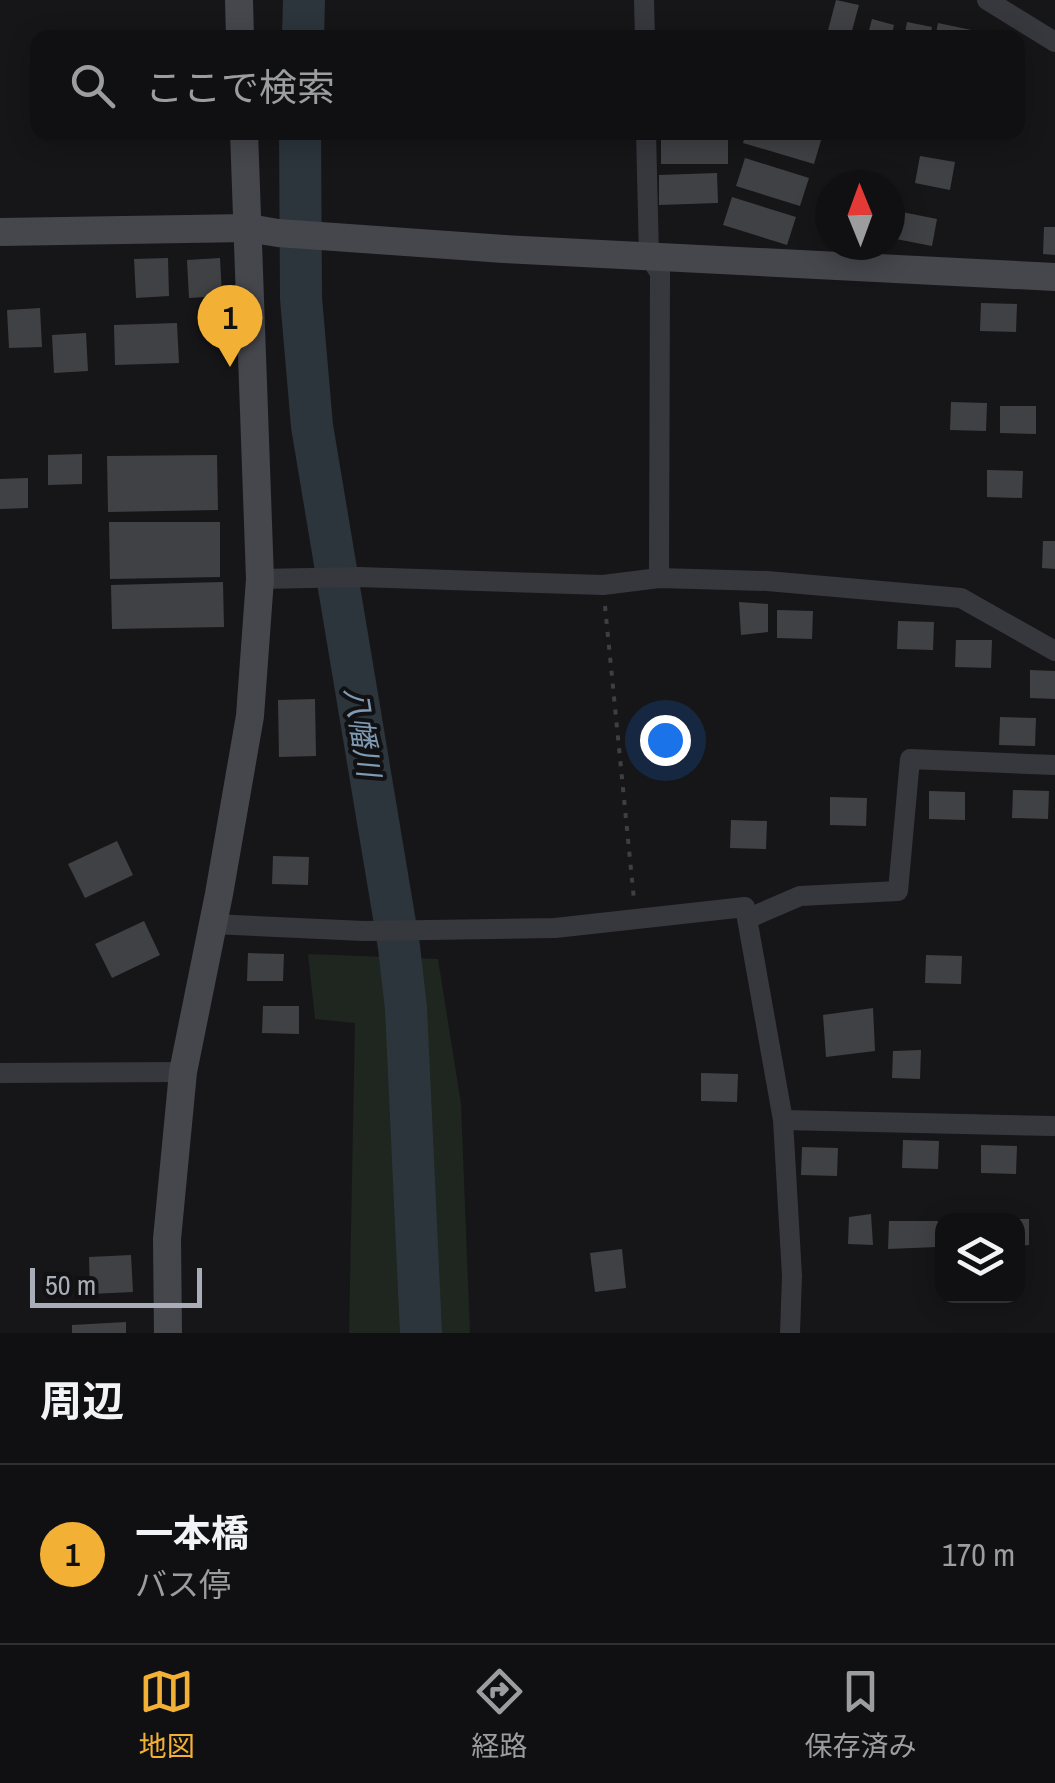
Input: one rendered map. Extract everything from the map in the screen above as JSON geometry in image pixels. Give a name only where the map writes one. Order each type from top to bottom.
[{"type":"street","points":[[239,0],[240,30]]},
{"type":"street","points":[[644,0],[644,30]]},
{"type":"street","points":[[987,0],[1055,42]]},
{"type":"street","points":[[168,1333],[167,1238],[184,1072],[250,716],[260,579],[244,140]]},
{"type":"street","points":[[646,140],[649,256],[660,272],[659,578]]},
{"type":"street","points":[[0,232],[248,228],[278,234],[1055,277]]},
{"type":"street","points":[[260,579],[359,577],[602,584],[659,578],[767,581],[961,598],[1055,650]]},
{"type":"street","points":[[749,918],[800,896],[898,891],[910,759],[1055,765]]},
{"type":"street","points":[[213,924],[364,930],[555,928],[745,907],[783,1120],[792,1276],[790,1333]]},
{"type":"street","points":[[0,1073],[184,1072]]},
{"type":"street","points":[[783,1120],[1053,1126]]},
{"type":"path","points":[[602,584],[636,920]]},
{"type":"shaded area","points":[[308,954],[438,959],[461,1104],[470,1333],[349,1333],[355,1023],[315,1019]]},
{"type":"building","points":[[836,0],[859,5],[852,30],[828,30]]},
{"type":"building","points":[[872,19],[894,25],[893,30],[869,30]]},
{"type":"building","points":[[907,22],[932,27],[931,30],[906,30]]},
{"type":"building","points":[[938,23],[971,30],[937,30]]},
{"type":"building","points":[[661,140],[728,140],[728,164],[661,164]]},
{"type":"building","points":[[744,140],[821,140],[814,164],[743,143]]},
{"type":"building","points":[[920,156],[955,162],[950,190],[915,183]]},
{"type":"building","points":[[745,158],[809,178],[800,206],[736,186]]},
{"type":"building","points":[[717,173],[718,203],[659,205],[659,175]]},
{"type":"building","points":[[732,197],[796,217],[787,245],[723,225]]},
{"type":"building","points":[[905,213],[937,219],[932,246],[905,241]]},
{"type":"building","points":[[1044,227],[1055,227],[1055,255],[1043,254]]},
{"type":"building","points":[[168,258],[169,296],[136,298],[134,259]]},
{"type":"building","points":[[220,258],[222,296],[189,298],[187,260]]},
{"type":"building","points":[[981,303],[1017,304],[1016,332],[980,331]]},
{"type":"building","points":[[40,308],[42,347],[9,348],[7,310]]},
{"type":"building","points":[[177,323],[179,363],[115,365],[114,325]]},
{"type":"building","points":[[86,333],[88,371],[54,373],[52,335]]},
{"type":"building","points":[[951,402],[987,403],[986,431],[950,430]]},
{"type":"building","points":[[1000,406],[1036,406],[1036,434],[1000,433]]},
{"type":"building","points":[[82,454],[82,484],[48,485],[48,455]]},
{"type":"building","points":[[217,455],[218,510],[108,512],[107,456]]},
{"type":"building","points":[[987,470],[1023,471],[1022,498],[987,497]]},
{"type":"building","points":[[28,478],[28,508],[0,509],[0,479]]},
{"type":"building","points":[[109,522],[220,522],[220,577],[110,579]]},
{"type":"building","points":[[1043,541],[1055,541],[1055,569],[1042,568]]},
{"type":"building","points":[[223,582],[224,627],[112,629],[111,585]]},
{"type":"building","points":[[739,602],[768,604],[768,632],[741,635]]},
{"type":"building","points":[[777,610],[813,611],[812,639],[777,638]]},
{"type":"building","points":[[898,621],[934,622],[933,650],[897,649]]},
{"type":"building","points":[[956,640],[992,640],[991,668],[955,667]]},
{"type":"building","points":[[1030,670],[1055,671],[1055,699],[1030,698]]},
{"type":"building","points":[[315,699],[316,756],[279,757],[278,700]]},
{"type":"building","points":[[1000,717],[1036,718],[1035,746],[999,745]]},
{"type":"building","points":[[1013,790],[1049,791],[1048,819],[1012,818]]},
{"type":"building","points":[[929,791],[965,792],[965,820],[929,819]]},
{"type":"building","points":[[830,797],[867,798],[866,826],[830,825]]},
{"type":"building","points":[[731,820],[767,821],[766,849],[730,848]]},
{"type":"building","points":[[117,841],[133,875],[85,898],[68,864]]},
{"type":"building","points":[[273,856],[309,857],[308,885],[272,884]]},
{"type":"building","points":[[144,921],[160,955],[112,978],[95,944]]},
{"type":"building","points":[[248,953],[284,954],[283,981],[247,981]]},
{"type":"building","points":[[926,955],[962,956],[961,984],[925,983]]},
{"type":"building","points":[[263,1006],[299,1006],[299,1034],[262,1033]]},
{"type":"building","points":[[873,1008],[875,1051],[826,1057],[823,1015]]},
{"type":"building","points":[[921,1050],[920,1079],[892,1078],[893,1051]]},
{"type":"building","points":[[701,1073],[738,1074],[737,1102],[701,1101]]},
{"type":"building","points":[[903,1140],[939,1141],[938,1169],[902,1168]]},
{"type":"building","points":[[981,1145],[1017,1146],[1016,1174],[981,1173]]},
{"type":"building","points":[[802,1147],[838,1148],[837,1176],[801,1175]]},
{"type":"building","points":[[871,1214],[873,1245],[848,1244],[849,1217]]},
{"type":"building","points":[[1025,1219],[1029,1219],[1029,1245],[1025,1245]]},
{"type":"building","points":[[889,1221],[935,1221],[935,1247],[888,1249]]},
{"type":"building","points":[[622,1249],[626,1288],[595,1292],[590,1253]]},
{"type":"building","points":[[131,1255],[133,1292],[90,1294],[89,1257]]},
{"type":"building","points":[[126,1322],[126,1333],[72,1333],[72,1325]]},
{"type":"waterway","name":"八幡川","points":[[303,30],[304,0]]},
{"type":"waterway","name":"八幡川","points":[[300,140],[301,298],[312,426],[406,1008],[421,1333]]},
{"type":"place","name":"一本橋","points":[[230,367]]}]
